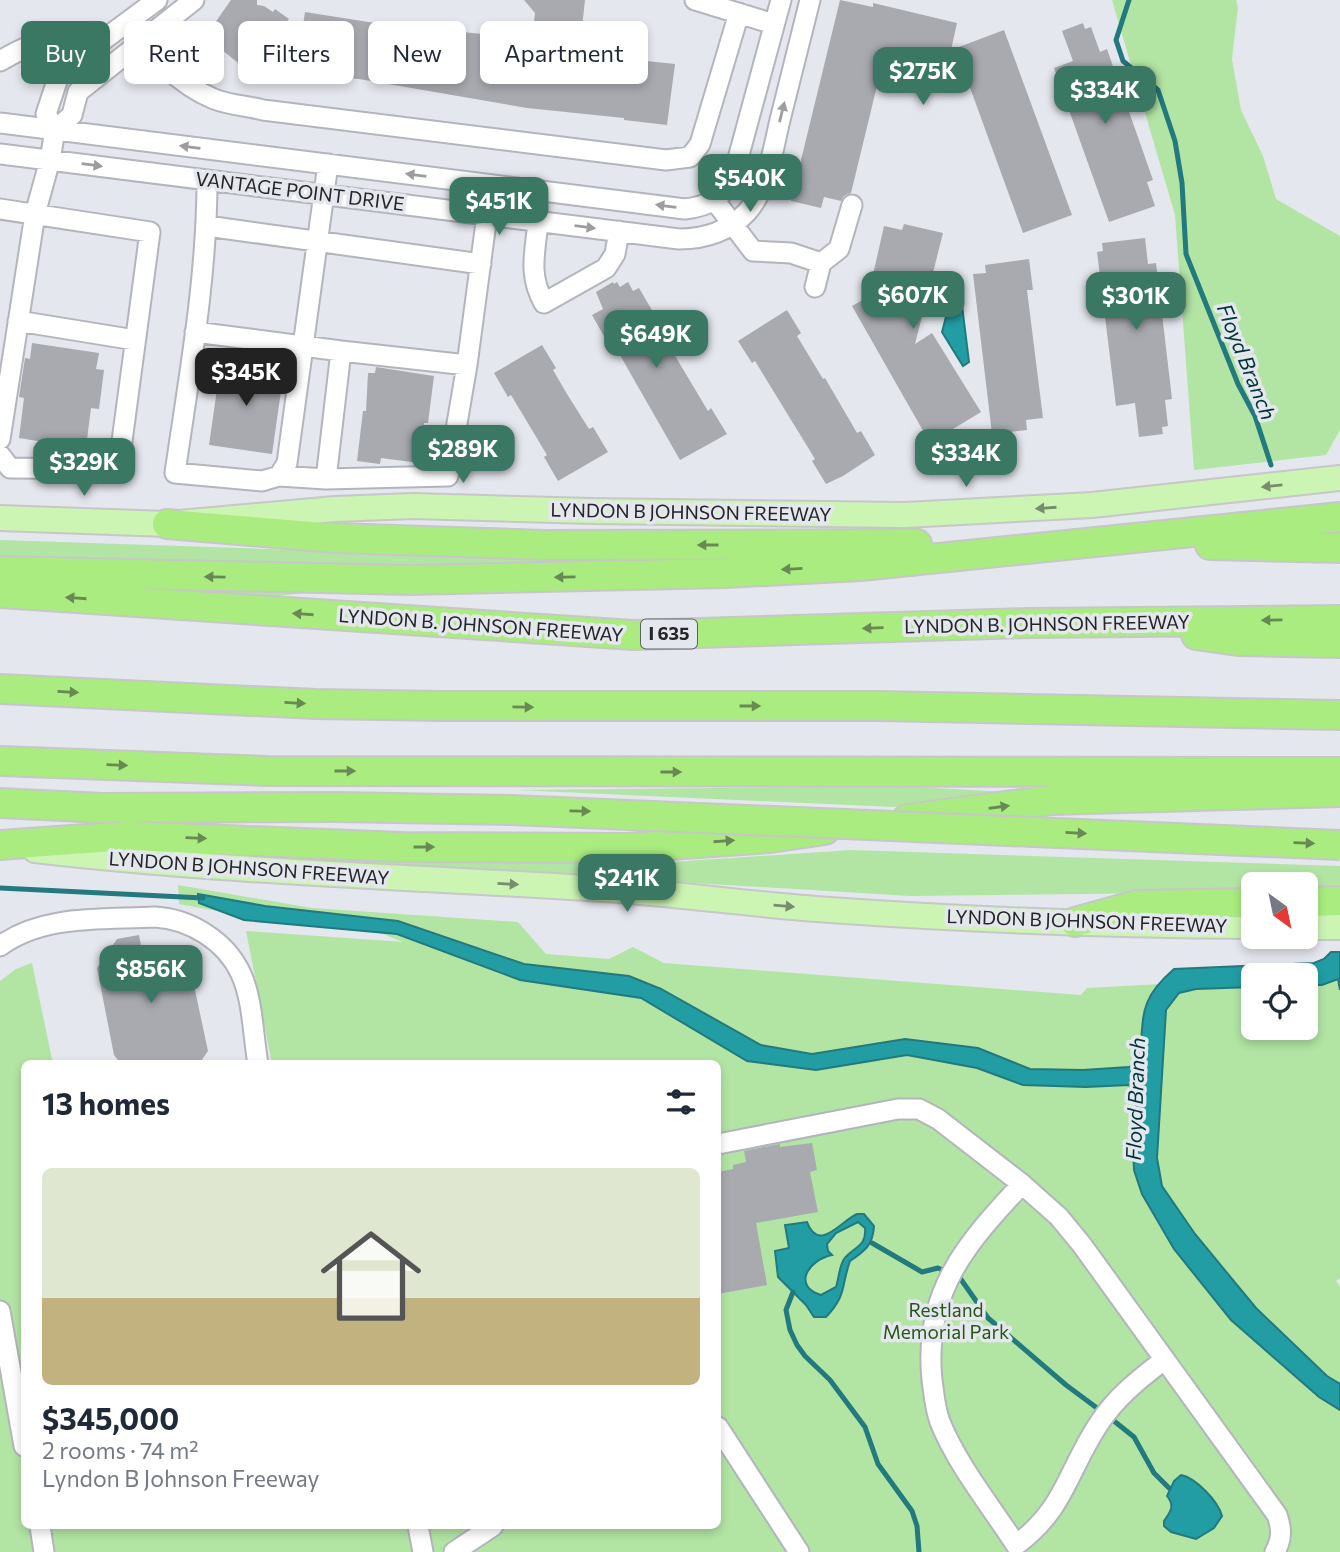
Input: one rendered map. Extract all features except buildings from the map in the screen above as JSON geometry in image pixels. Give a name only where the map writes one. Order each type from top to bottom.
[{"type":"highway","points":[[0,571],[409,580],[726,572],[861,566],[1340,517]]},
{"type":"highway","points":[[167,524],[335,538],[544,545],[1167,544],[1340,548]]},
{"type":"highway","name":"LYNDON B. JOHNSON FREEWAY","points":[[0,593],[633,635],[1115,622],[1340,620]]},
{"type":"highway","points":[[1115,622],[1238,641],[1340,643]]},
{"type":"highway","points":[[0,689],[399,705],[589,708],[933,706],[1340,715]]},
{"type":"highway","points":[[0,761],[267,771],[1340,772]]},
{"type":"highway","points":[[0,846],[128,836],[401,847],[627,848],[770,838],[1052,800],[1340,792]]},
{"type":"highway","points":[[0,803],[103,808],[336,807],[512,810],[1340,845]]},
{"type":"highway","points":[[1318,902],[1340,901]]},
{"type":"highway","points":[[1074,922],[1241,904]]},
{"type":"main road","name":"LYNDON B JOHNSON FREEWAY","points":[[0,518],[167,524],[335,509],[412,506],[813,515],[943,513],[1124,502],[1340,478]]},
{"type":"main road","name":"LYNDON B JOHNSON FREEWAY","points":[[0,846],[122,860],[262,871],[608,889],[830,910],[1074,922]]},
{"type":"main road","name":"LYNDON B JOHNSON FREEWAY","points":[[1136,915],[1241,925]]},
{"type":"main road","points":[[1318,927],[1340,927]]},
{"type":"street","points":[[130,21],[157,0]]},
{"type":"street","points":[[168,21],[194,0]]},
{"type":"street","points":[[695,0],[774,24]]},
{"type":"street","points":[[781,0],[733,177],[726,191],[715,201],[754,251],[792,253],[821,262]]},
{"type":"street","name":"VANTAGE POINT DRIVE","points":[[0,154],[538,222],[678,239],[699,239],[732,224],[747,212],[764,182],[810,0]]},
{"type":"street","points":[[187,84],[216,100],[263,110],[666,160],[690,157],[700,144],[739,13]]},
{"type":"street","points":[[110,36],[124,25]]},
{"type":"street","points":[[0,61],[21,49]]},
{"type":"street","points":[[110,67],[124,56]]},
{"type":"street","points":[[0,439],[35,214],[55,130],[46,114],[56,84]]},
{"type":"street","points":[[55,130],[72,115],[78,92],[88,84]]},
{"type":"street","name":"VANTAGE POINT DRIVE","points":[[0,123],[685,209],[702,207],[715,201]]},
{"type":"street","points":[[279,476],[287,463],[328,164]]},
{"type":"street","points":[[207,180],[207,226],[175,473],[262,481],[279,476],[326,479],[448,476],[467,365],[487,215]]},
{"type":"street","points":[[816,286],[821,262],[839,249],[852,205]]},
{"type":"street","points":[[0,209],[150,232],[120,456],[106,469],[10,468],[0,455]]},
{"type":"street","points":[[538,222],[533,275],[534,284],[544,303],[606,268],[615,254],[619,231]]},
{"type":"street","points":[[207,226],[481,264]]},
{"type":"street","points":[[18,321],[135,340]]},
{"type":"street","points":[[195,332],[467,365]]},
{"type":"street","points":[[326,479],[341,351]]},
{"type":"street","points":[[0,946],[28,930],[67,922],[155,917],[188,923],[200,929],[224,951],[242,975],[256,1060]]},
{"type":"street","points":[[721,1143],[911,1108],[938,1119],[1022,1184],[1070,1228],[1277,1515],[1282,1548]]},
{"type":"street","points":[[1022,1184],[977,1232],[956,1264],[935,1317],[930,1360],[939,1420],[1010,1548],[1037,1528],[1055,1507],[1106,1414],[1132,1385],[1164,1360]]},
{"type":"street","points":[[0,1311],[21,1429]]},
{"type":"street","points":[[721,1431],[799,1552]]},
{"type":"street","points":[[40,1529],[44,1552]]},
{"type":"street","points":[[419,1529],[423,1552]]},
{"type":"street","points":[[454,1552],[488,1529]]},
{"type":"green space","points":[[1112,0],[1236,0],[1238,7],[1232,59],[1241,110],[1263,156],[1276,199],[1340,236],[1340,430],[1326,455],[1194,470],[1175,215]]},
{"type":"green space","points":[[0,540],[626,561],[216,602],[0,604]]},
{"type":"green space","points":[[895,786],[1009,792],[894,807],[517,790]]},
{"type":"green space","points":[[851,850],[1340,866],[1340,890],[1318,891],[1318,872],[1241,872],[1241,892],[910,896],[294,859],[672,862]]},
{"type":"green space","name":"Restland Memorial Park","points":[[178,885],[312,908],[518,922],[546,954],[609,959],[633,947],[664,963],[1081,995],[1087,988],[1241,980],[1241,1040],[1318,1040],[1318,976],[1340,975],[1340,1278],[1336,1281],[1340,1287],[1340,1552],[0,1552],[0,981],[16,969],[32,963],[52,1060],[21,1060],[21,1529],[721,1529],[721,1060],[271,1060],[246,931],[403,942],[350,921],[289,924],[179,904]]},
{"type":"water","points":[[960,289],[969,362],[963,366],[942,332],[947,313],[939,304],[943,292]]},
{"type":"water","points":[[198,894],[265,906],[398,921],[524,964],[629,976],[661,989],[761,1045],[812,1054],[905,1039],[978,1048],[1030,1069],[1083,1070],[1129,1067],[1139,1063],[1148,1001],[1153,991],[1174,969],[1241,966],[1241,987],[1196,989],[1179,993],[1166,1010],[1157,1158],[1162,1186],[1195,1234],[1256,1308],[1327,1376],[1340,1384],[1340,1410],[1319,1397],[1231,1320],[1174,1249],[1142,1194],[1134,1170],[1137,1096],[1129,1085],[1023,1085],[977,1068],[907,1055],[816,1070],[747,1061],[641,998],[520,980],[397,934],[244,920],[199,903]]},
{"type":"water","points":[[1331,952],[1340,952],[1340,990],[1338,979],[1318,985],[1318,963],[1314,963]]},
{"type":"water","points":[[864,1214],[874,1226],[872,1238],[864,1251],[850,1261],[840,1296],[833,1309],[826,1317],[814,1317],[778,1277],[775,1251],[789,1248],[785,1225],[807,1222],[812,1231],[824,1235],[851,1217]],"holes":[[[858,1222],[865,1228],[862,1243],[842,1262],[836,1287],[821,1295],[812,1291],[805,1280],[807,1274],[816,1262],[832,1255],[827,1244],[836,1233]]]},
{"type":"water","points":[[1181,1475],[1206,1491],[1222,1516],[1214,1528],[1196,1539],[1171,1532],[1164,1526],[1171,1506],[1167,1496],[1174,1481]]},
{"type":"waterway","name":"Floyd Branch","points":[[1129,0],[1116,40],[1123,61],[1158,90],[1175,141],[1182,183],[1186,254],[1238,384],[1255,416],[1271,465]]},
{"type":"waterway","points":[[0,888],[203,898]]},
{"type":"waterway","points":[[872,1243],[922,1272],[938,1268],[947,1272]]},
{"type":"waterway","points":[[956,1276],[988,1318],[1066,1385],[1101,1411]]},
{"type":"waterway","points":[[793,1292],[786,1310],[790,1330],[797,1345],[830,1380],[865,1427],[878,1464],[912,1511],[917,1526],[919,1552]]},
{"type":"waterway","points":[[1109,1417],[1134,1437],[1154,1473],[1169,1488]]}]
